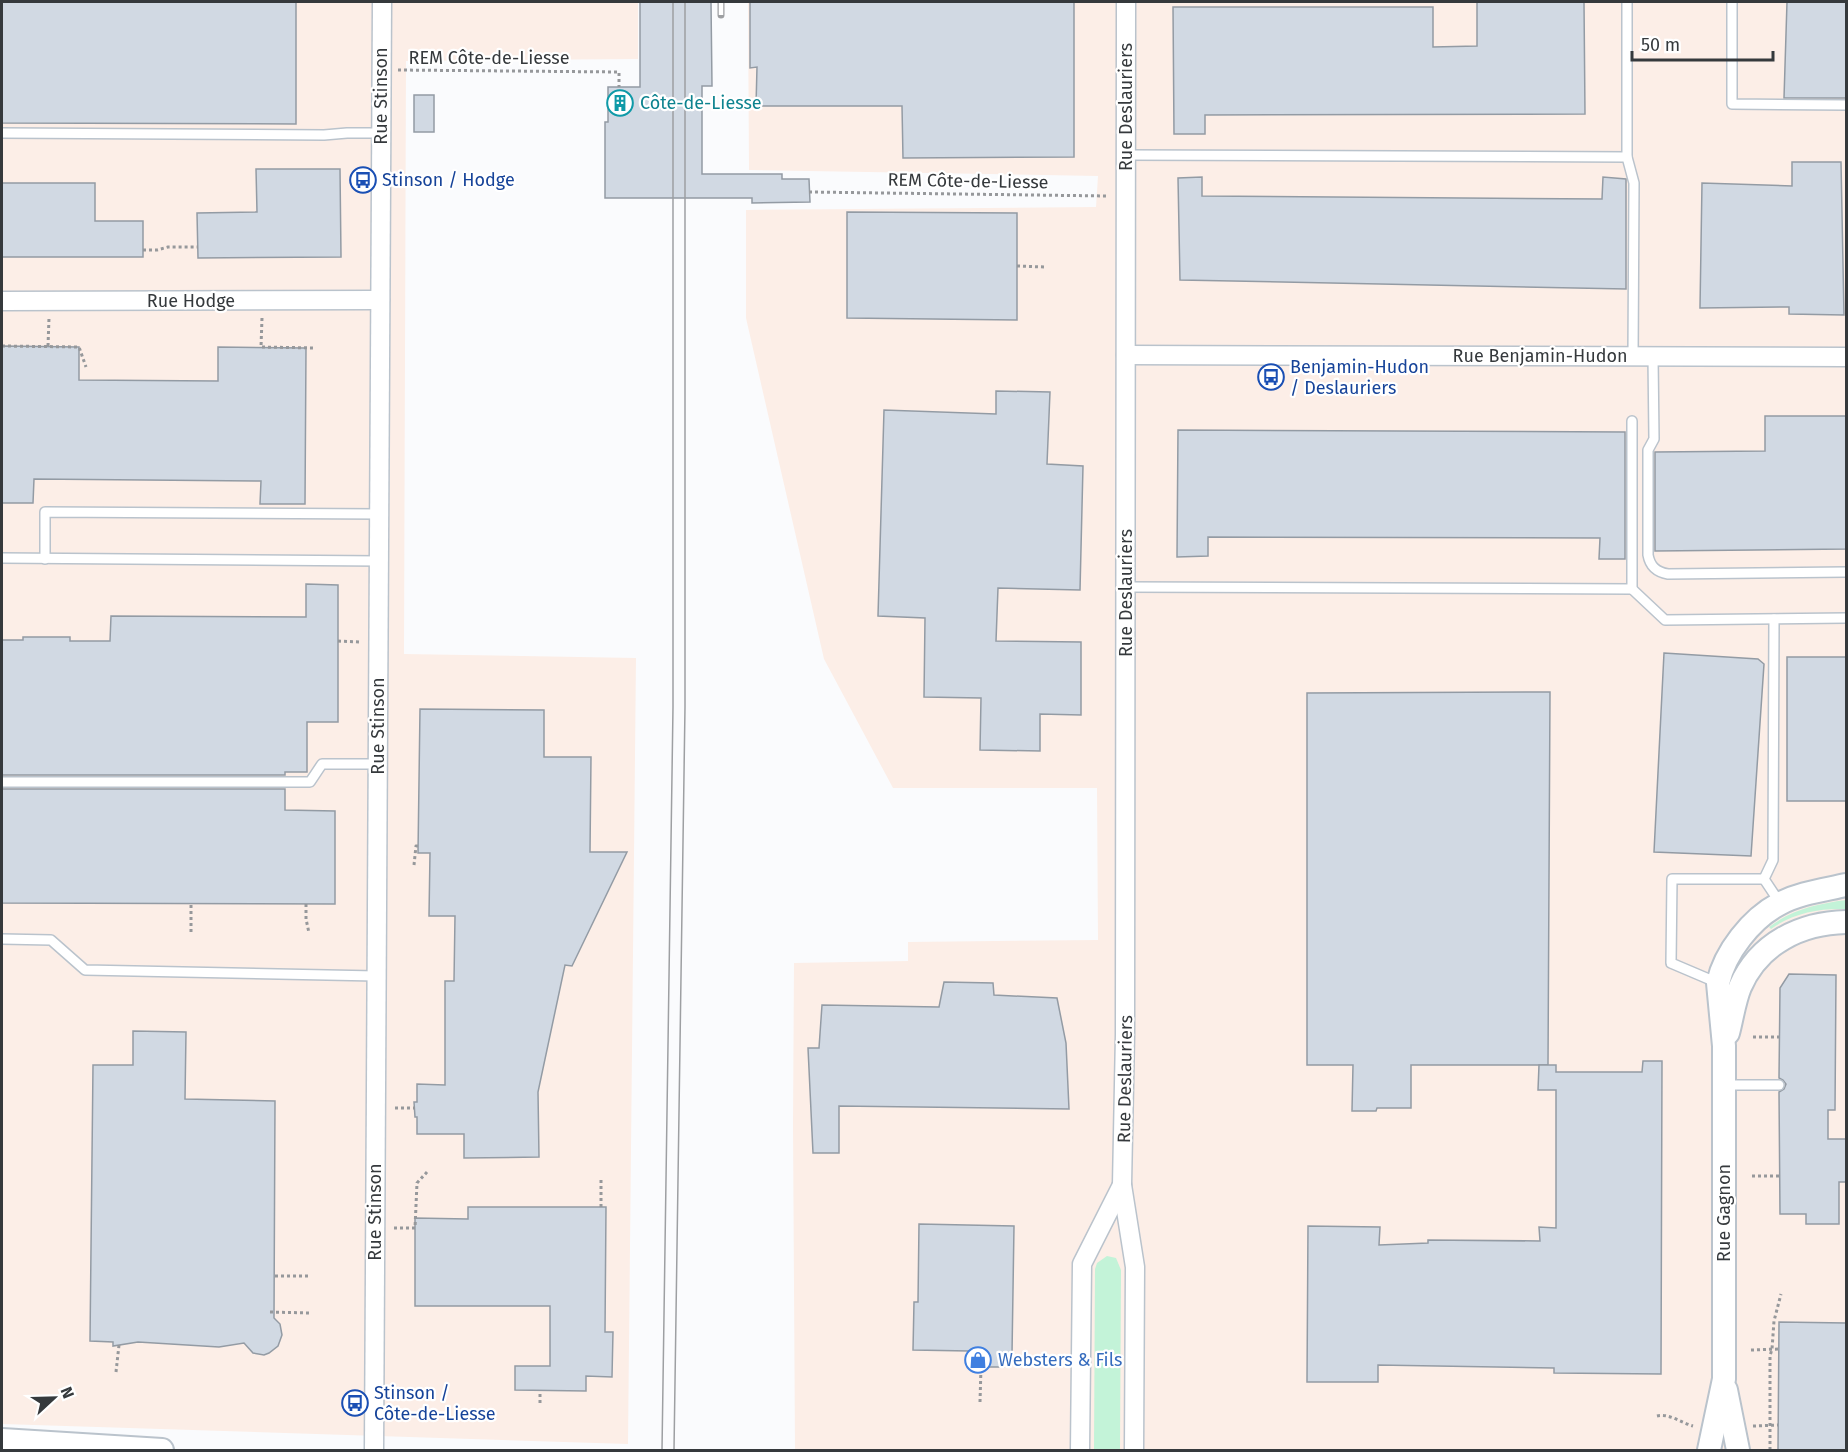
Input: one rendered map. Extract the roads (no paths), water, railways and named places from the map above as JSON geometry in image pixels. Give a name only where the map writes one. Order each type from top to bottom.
[{"type":"street","name":"Rue Stinson","points":[[374,1450],[382,2]]},
{"type":"street","name":"Rue Deslauriers","points":[[1126,2],[1125,1045],[1122,1185],[1135,1267],[1134,1450]]},
{"type":"street","name":"Rue Hodge","points":[[2,301],[380,300]]},
{"type":"street","name":"Rue Benjamin-Hudon","points":[[1126,355],[1846,357]]},
{"type":"street","points":[[1724,1046],[1718,983],[1723,965],[1735,946],[1758,920],[1780,903],[1808,893],[1846,885]]},
{"type":"street","points":[[1724,1046],[1740,987],[1764,953],[1784,938],[1804,928],[1831,922],[1846,922]]},
{"type":"street","name":"Rue Gagnon","points":[[1724,1046],[1724,1379],[1738,1450]]},
{"type":"street","name":"Rue Deslauriers","points":[[1080,1450],[1082,1263],[1122,1185]]},
{"type":"street","name":"Rue Gagnon","points":[[1708,1450],[1724,1379]]},
{"type":"street","points":[[2,1440],[162,1450]]},
{"type":"lane","points":[[1627,2],[1627,157],[1634,183],[1633,357]]},
{"type":"lane","points":[[1732,2],[1732,104],[1846,105]]},
{"type":"lane","points":[[2,133],[324,135],[381,133]]},
{"type":"lane","points":[[1126,154],[1627,157]]},
{"type":"lane","points":[[1653,357],[1654,439],[1648,450],[1648,555],[1653,567],[1659,572],[1668,574],[1846,572]]},
{"type":"lane","points":[[1632,421],[1632,589]]},
{"type":"lane","points":[[45,559],[45,512],[380,514]]},
{"type":"lane","points":[[2,558],[380,561]]},
{"type":"lane","points":[[1126,587],[1632,589],[1665,620],[1846,618]]},
{"type":"lane","points":[[1764,879],[1773,860],[1774,619]]},
{"type":"lane","points":[[2,782],[310,782],[322,764],[378,764]]},
{"type":"lane","points":[[1718,983],[1671,963],[1672,879],[1764,879]]},
{"type":"lane","points":[[1764,879],[1780,903]]},
{"type":"lane","points":[[2,939],[51,940],[85,970],[376,976]]},
{"type":"lane","points":[[1724,1085],[1779,1085]]},
{"type":"tram line","points":[[662,1450],[673,707],[673,2]]},
{"type":"tram line","points":[[674,1450],[685,707],[685,2]]},
{"type":"railway","points":[[721,2],[721,15]]},
{"type":"place","name":"Côte-de-Liesse","points":[[620,103]]},
{"type":"place","name":"Stinson / Hodge","points":[[363,180]]},
{"type":"place","name":"Benjamin-Hudon / Deslauriers","points":[[1271,377]]},
{"type":"place","name":"Websters & Fils","points":[[978,1360]]},
{"type":"place","name":"Stinson / Côte-de-Liesse","points":[[355,1403]]}]
